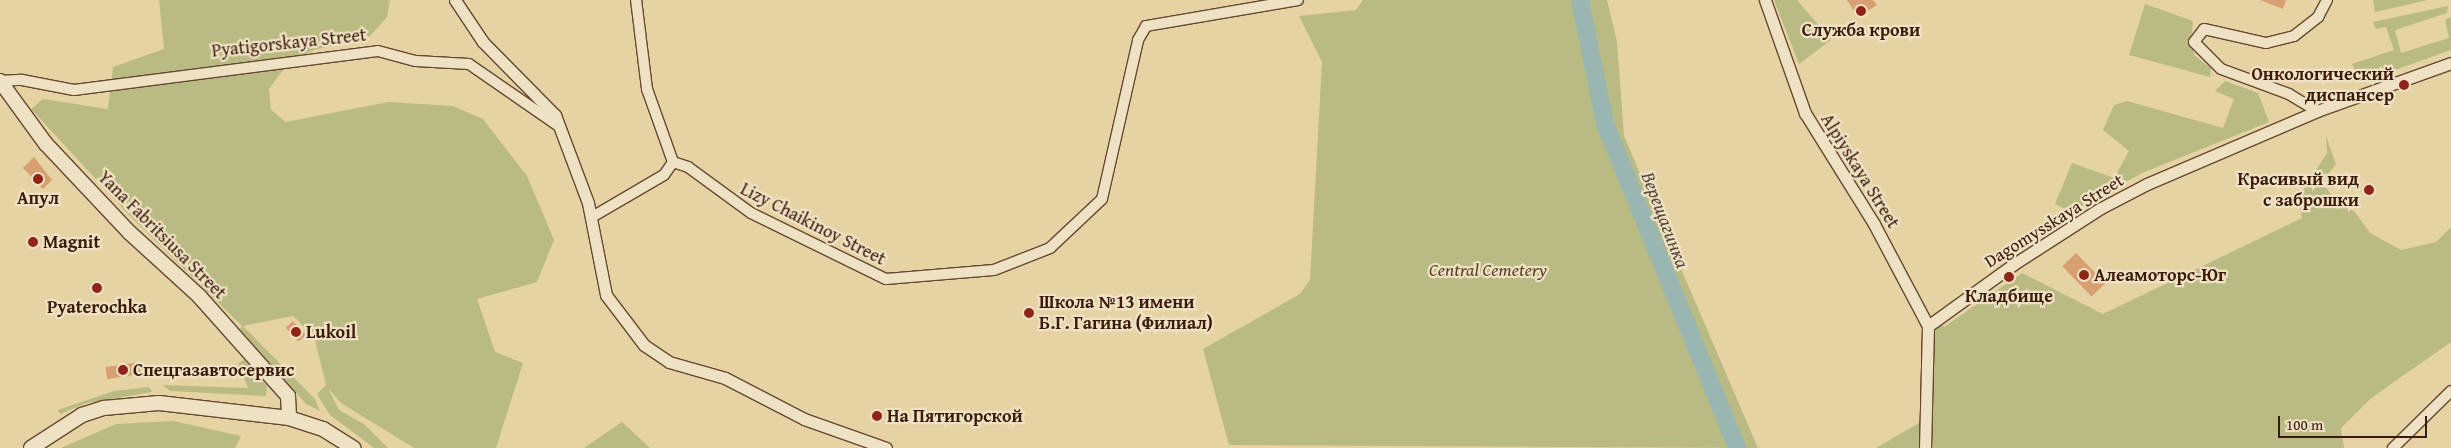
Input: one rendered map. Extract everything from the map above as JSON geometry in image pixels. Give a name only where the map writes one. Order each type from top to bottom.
[{"type":"main road","name":"Yana Fabritsiusa Street","points":[[0,81],[46,144],[130,233],[199,296],[288,396],[289,418]]},
{"type":"main road","points":[[31,448],[82,415],[132,403],[198,405],[289,418],[323,429],[354,448]]},
{"type":"street","points":[[455,0],[473,30],[551,108],[562,129],[592,217],[606,295],[626,326],[656,356],[725,378],[804,419],[886,448]]},
{"type":"street","points":[[592,217],[664,176],[673,162],[647,89],[636,0]]},
{"type":"street","name":"Lizy Chaikinoy Street","points":[[673,162],[688,167],[751,213],[886,279],[994,270],[1050,248],[1102,199],[1138,40],[1146,26],[1298,0]]},
{"type":"street","name":"Alpiyskaya Street","points":[[1765,0],[1805,113],[1874,224],[1928,326]]},
{"type":"street","points":[[2317,111],[2289,94],[2221,69],[2194,42],[2204,29],[2266,43],[2294,36],[2318,18],[2327,0]]},
{"type":"street","name":"Pyatigorskaya Street","points":[[0,81],[22,80],[74,90],[378,51],[416,61],[469,64],[562,129]]},
{"type":"street","name":"Dagomysskaya Street","points":[[1928,326],[2101,208],[2317,111],[2451,63]]},
{"type":"street","points":[[1925,448],[1928,326]]},
{"type":"street","points":[[2394,448],[2451,391]]},
{"type":"green space","points":[[159,0],[390,0],[387,17],[370,36],[314,50],[288,63],[269,89],[271,110],[286,122],[388,102],[453,106],[483,119],[527,176],[554,240],[537,282],[477,299],[495,352],[523,363],[496,448],[414,448],[341,403],[328,388],[339,410],[364,424],[388,448],[374,448],[330,415],[317,394],[326,385],[314,336],[293,316],[243,326],[315,399],[320,411],[306,404],[240,329],[242,326],[128,214],[31,109],[43,99],[108,109],[113,67],[164,49]]},
{"type":"green space","name":"Central Cemetery","points":[[1363,0],[1607,0],[1617,42],[1624,136],[1758,448],[1229,445],[1203,349],[1300,294],[1310,280],[1322,62],[1299,16],[1356,10]]},
{"type":"green space","points":[[1774,0],[1797,0],[1831,40],[1799,64]]},
{"type":"green space","points":[[2373,0],[2428,0],[2375,12]]},
{"type":"green space","points":[[2145,4],[2193,21],[2191,43],[2195,56],[2211,68],[2210,77],[2129,55]]},
{"type":"green space","points":[[2448,6],[2447,13],[2395,30],[2401,53],[2449,38],[2445,20],[2451,17],[2451,50],[2361,82],[2352,64],[2394,50],[2386,27],[2376,29],[2373,22]]},
{"type":"green space","points":[[2225,81],[2258,93],[2269,122],[2142,173],[2072,212],[2055,204],[2072,163],[2114,178],[2129,151],[2103,130],[2114,105],[2127,101],[2223,128],[2234,99],[2215,91]]},
{"type":"green space","points":[[2326,136],[2336,164],[2322,182],[2335,200],[2355,212],[2370,233],[2401,250],[2436,242],[2451,227],[2451,342],[2370,399],[2341,428],[2344,448],[1876,448],[1924,420],[1934,316],[1944,327],[2022,273],[2103,314],[2302,218],[2298,198],[2327,153]]},
{"type":"green space","points":[[244,360],[267,386],[266,396],[170,391],[163,385],[248,388],[238,363]]},
{"type":"green space","points":[[149,387],[152,392],[87,403],[60,414],[58,410],[114,391]]},
{"type":"green space","points":[[173,421],[241,436],[235,448],[61,448],[116,424]]},
{"type":"green space","points":[[622,422],[650,448],[584,448]]},
{"type":"building","name":"Служба крови","points":[[1847,0],[1873,0],[1877,5],[1858,17]]},
{"type":"building","points":[[2260,0],[2286,0],[2283,9]]},
{"type":"building","points":[[34,157],[52,180],[43,189],[23,168]]},
{"type":"building","name":"Алеамоторс-Юг","points":[[2076,253],[2105,283],[2092,296],[2062,266]]},
{"type":"building","name":"Lukoil","points":[[293,321],[306,335],[299,342],[286,328]]},
{"type":"building","name":"Спецгазавтосервис","points":[[139,362],[141,374],[107,379],[105,367]]},
{"type":"waterway","name":"Верещагинка","points":[[1580,0],[1605,124],[1737,448]]},
{"type":"place","name":"Служба крови","points":[[1861,11]]},
{"type":"place","name":"Онкологический диспансер","points":[[2404,85]]},
{"type":"place","name":"Апул","points":[[38,179]]},
{"type":"place","name":"Красивый вид с заброшки","points":[[2369,190]]},
{"type":"place","name":"Magnit","points":[[33,242]]},
{"type":"place","name":"Алеамоторс-Юг","points":[[2084,275]]},
{"type":"place","name":"Кладбище","points":[[2009,277]]},
{"type":"place","name":"Pyaterochka","points":[[97,288]]},
{"type":"place","name":"Школа №13 имени Б.Г. Гагина (Филиал)","points":[[1029,313]]},
{"type":"place","name":"Lukoil","points":[[296,332]]},
{"type":"place","name":"Спецгазавтосервис","points":[[123,370]]},
{"type":"place","name":"На Пятигорской","points":[[877,416]]}]
